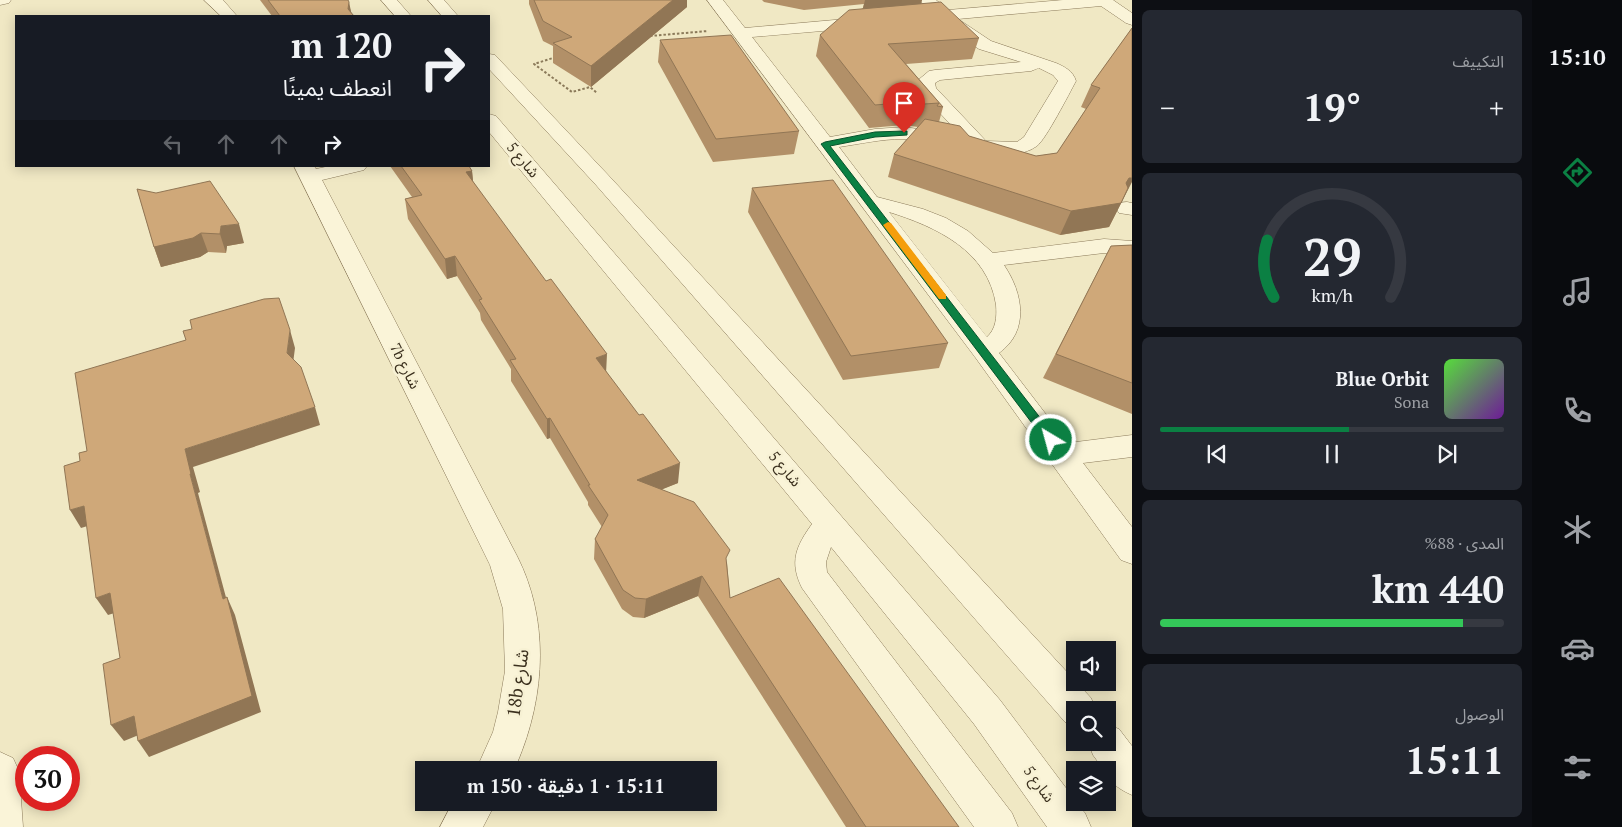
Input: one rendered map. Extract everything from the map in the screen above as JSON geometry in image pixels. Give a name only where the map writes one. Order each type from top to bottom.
[{"type":"street","points":[[212,0],[220,5],[227,15]]},
{"type":"street","points":[[389,0],[402,15]]},
{"type":"street","points":[[436,0],[449,15]]},
{"type":"street","points":[[715,0],[984,351],[1132,552]]},
{"type":"street","points":[[825,144],[875,135],[904,133],[934,136],[980,146],[1012,149],[1022,148],[1032,141],[1067,81],[1066,77],[1062,72],[1045,65],[1004,53],[982,44],[927,0]]},
{"type":"street","points":[[1106,2],[1132,20]]},
{"type":"street","points":[[916,18],[1106,2],[1132,2]]},
{"type":"street","points":[[735,26],[887,20]]},
{"type":"street","points":[[490,60],[603,181],[1070,701]]},
{"type":"street","points":[[980,146],[927,89],[926,81],[936,75],[943,74],[1045,65]]},
{"type":"street","name":"شارع 5","points":[[492,129],[830,523],[987,712],[1070,827]]},
{"type":"street","points":[[307,172],[349,167]]},
{"type":"street","name":"7b شارع","points":[[307,172],[506,565]]},
{"type":"street","points":[[870,202],[906,209],[942,225],[960,235],[988,260],[1006,289],[1009,303],[1009,323],[1002,339],[984,351]]},
{"type":"street","points":[[988,260],[1104,246],[1132,248]]},
{"type":"street","points":[[1062,455],[1132,446]]},
{"type":"street","points":[[830,523],[809,559],[809,568],[813,578],[998,827]]},
{"type":"street","name":"18b شارع","points":[[500,761],[518,706],[524,654],[520,607],[506,565]]},
{"type":"street","points":[[1116,742],[1132,754]]},
{"type":"street","points":[[1113,751],[1132,776]]},
{"type":"street","points":[[0,771],[4,827]]},
{"type":"street","points":[[460,827],[471,811]]},
{"type":"path","points":[[643,36],[720,30],[713,21],[735,26]]},
{"type":"path","points":[[561,56],[534,64],[572,92],[590,87],[597,93]]},
{"type":"building","points":[[268,0],[348,0],[348,9],[353,15],[279,15]]},
{"type":"building","points":[[534,0],[673,0],[591,66],[553,43],[572,37],[543,21]]},
{"type":"building","points":[[941,2],[979,38],[888,44],[943,107],[937,106],[939,103],[924,104],[910,102],[875,105],[820,35],[849,10]]},
{"type":"building","points":[[1132,28],[1132,178],[1129,178],[1126,183],[1128,188],[1121,203],[1071,211],[894,154],[925,119],[960,126],[969,136],[1036,156],[1057,153],[1100,88],[1091,85]]},
{"type":"building","points":[[731,35],[799,131],[716,139],[660,40]]},
{"type":"building","points":[[402,167],[470,167],[472,171],[466,172],[546,281],[551,279],[607,354],[596,358],[639,415],[643,414],[680,463],[637,480],[694,502],[730,550],[726,558],[730,598],[779,578],[959,827],[866,827],[702,576],[646,599],[635,598],[623,590],[595,539],[608,515],[588,485],[590,485],[550,418],[547,419],[510,360],[516,359],[479,300],[482,299],[455,256],[445,259],[405,199],[422,195]]},
{"type":"building","points":[[833,180],[948,343],[851,356],[752,188]]},
{"type":"building","points":[[210,181],[239,224],[221,226],[220,234],[201,233],[193,238],[154,247],[137,189],[156,193]]},
{"type":"building","points":[[1132,245],[1132,383],[1056,354],[1111,246]]},
{"type":"building","points":[[279,298],[290,330],[287,353],[301,367],[315,407],[185,449],[223,599],[227,597],[252,696],[138,741],[134,716],[111,725],[103,664],[120,658],[110,593],[96,598],[84,506],[70,510],[64,466],[80,461],[79,453],[87,451],[75,373],[186,340],[183,331],[192,329],[190,320],[264,299]]},
{"type":"slow traffic","points":[[888,225],[943,297]]},
{"type":"route","points":[[904,133],[875,135],[825,144],[1051,440]]}]
